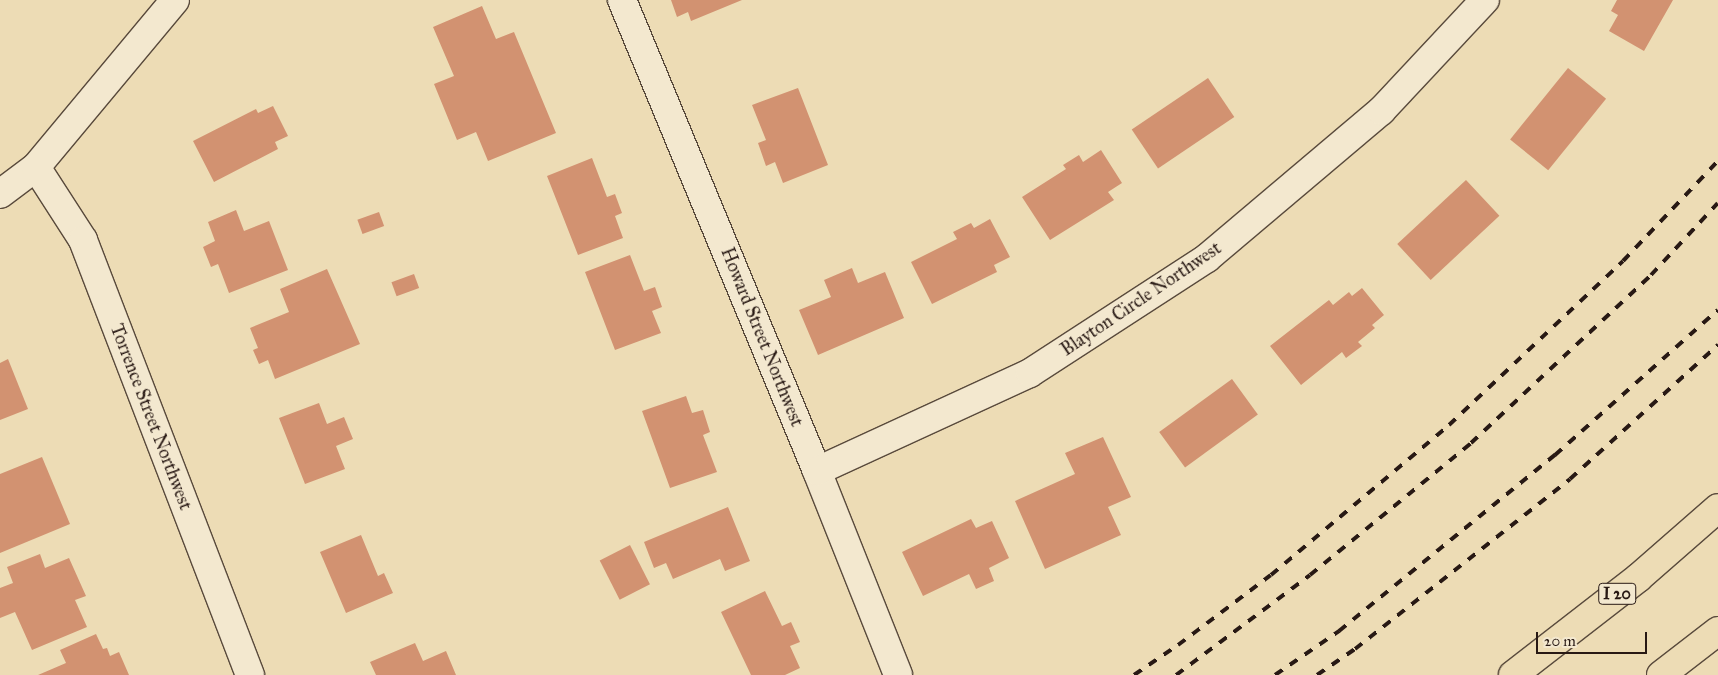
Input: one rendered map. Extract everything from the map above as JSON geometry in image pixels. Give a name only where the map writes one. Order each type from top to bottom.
[{"type":"highway","name":"I 20","points":[[1512,675],[1638,578],[1718,508]]},
{"type":"highway","points":[[1662,675],[1718,630]]},
{"type":"street","points":[[0,194],[36,167],[174,0]]},
{"type":"street","name":"Howard Street Northwest","points":[[622,0],[817,472],[898,675]]},
{"type":"street","name":"Blayton Circle Northwest","points":[[817,472],[1030,373],[1207,258],[1381,111],[1485,0]]},
{"type":"street","name":"Torrence Street Northwest","points":[[36,167],[83,240],[250,675]]},
{"type":"building","points":[[671,0],[742,0],[691,21],[688,12],[677,17]]},
{"type":"building","points":[[1617,0],[1673,0],[1644,51],[1609,31],[1618,15],[1611,11]]},
{"type":"building","points":[[482,6],[496,39],[514,32],[556,133],[488,161],[476,132],[457,140],[434,84],[454,76],[433,27]]},
{"type":"building","points":[[1568,68],[1606,99],[1548,170],[1510,139]]},
{"type":"building","points":[[1208,78],[1234,117],[1158,168],[1132,129]]},
{"type":"building","points":[[798,88],[828,165],[783,183],[775,162],[766,166],[758,143],[766,140],[752,105]]},
{"type":"building","points":[[273,106],[288,136],[275,142],[278,149],[214,182],[193,141],[256,109],[258,113]]},
{"type":"building","points":[[1101,150],[1122,183],[1108,192],[1114,200],[1050,240],[1022,197],[1066,169],[1063,165],[1079,155],[1083,162]]},
{"type":"building","points":[[592,158],[607,197],[615,194],[622,213],[615,216],[623,238],[578,255],[547,176]]},
{"type":"building","points":[[1466,180],[1499,216],[1431,280],[1397,244]]},
{"type":"building","points":[[236,210],[244,231],[269,221],[288,270],[229,293],[218,264],[211,267],[203,247],[215,241],[208,222]]},
{"type":"building","points":[[379,212],[384,226],[363,234],[357,220]]},
{"type":"building","points":[[990,219],[1010,257],[994,265],[997,272],[932,304],[911,262],[957,239],[953,232],[971,223],[974,228]]},
{"type":"building","points":[[630,255],[644,291],[655,287],[662,307],[652,311],[661,333],[615,350],[585,272]]},
{"type":"building","points":[[852,268],[858,283],[885,272],[904,318],[818,355],[799,310],[831,297],[824,280]]},
{"type":"building","points":[[327,269],[360,344],[275,379],[268,360],[259,364],[253,350],[258,348],[250,328],[289,312],[280,289]]},
{"type":"building","points":[[414,274],[419,288],[397,296],[391,282]]},
{"type":"building","points":[[1362,288],[1384,315],[1372,325],[1375,328],[1358,342],[1362,346],[1346,358],[1342,352],[1301,385],[1270,346],[1329,300],[1333,305],[1349,292],[1352,296]]},
{"type":"building","points":[[8,359],[28,409],[0,420],[0,363]]},
{"type":"building","points":[[1232,379],[1258,415],[1185,467],[1159,432]]},
{"type":"building","points":[[686,396],[692,413],[703,410],[710,432],[703,435],[717,472],[670,488],[642,411]]},
{"type":"building","points":[[319,403],[327,424],[344,417],[353,439],[336,446],[345,469],[305,484],[279,418]]},
{"type":"building","points":[[1103,437],[1131,497],[1108,507],[1121,535],[1045,569],[1015,501],[1075,474],[1065,453]]},
{"type":"building","points":[[42,457],[70,524],[0,553],[0,474]]},
{"type":"building","points":[[728,507],[750,561],[725,571],[720,559],[673,579],[666,563],[654,568],[644,542]]},
{"type":"building","points":[[971,519],[976,528],[992,521],[1009,558],[989,568],[994,581],[976,589],[969,574],[923,596],[902,552]]},
{"type":"building","points":[[361,535],[378,576],[384,573],[393,593],[346,613],[320,552]]},
{"type":"building","points":[[630,545],[650,584],[620,600],[600,560]]},
{"type":"building","points":[[40,554],[45,568],[69,558],[86,596],[75,600],[87,627],[32,650],[15,612],[0,618],[0,588],[13,583],[7,567]]},
{"type":"building","points":[[765,591],[782,626],[791,622],[800,642],[790,646],[800,668],[785,675],[751,675],[721,612]]},
{"type":"building","points":[[96,634],[103,649],[107,648],[110,656],[119,652],[129,675],[38,675],[66,663],[60,650]]},
{"type":"building","points":[[415,643],[423,661],[446,651],[456,675],[376,675],[370,662]]},
{"type":"railway","points":[[1134,675],[1178,645],[1271,575],[1449,425],[1623,261],[1718,161]]},
{"type":"railway","points":[[1176,675],[1310,575],[1471,443],[1651,275],[1718,203]]},
{"type":"railway","points":[[1275,675],[1339,631],[1555,455],[1718,310]]},
{"type":"railway","points":[[1317,675],[1355,649],[1570,479],[1718,345]]}]
